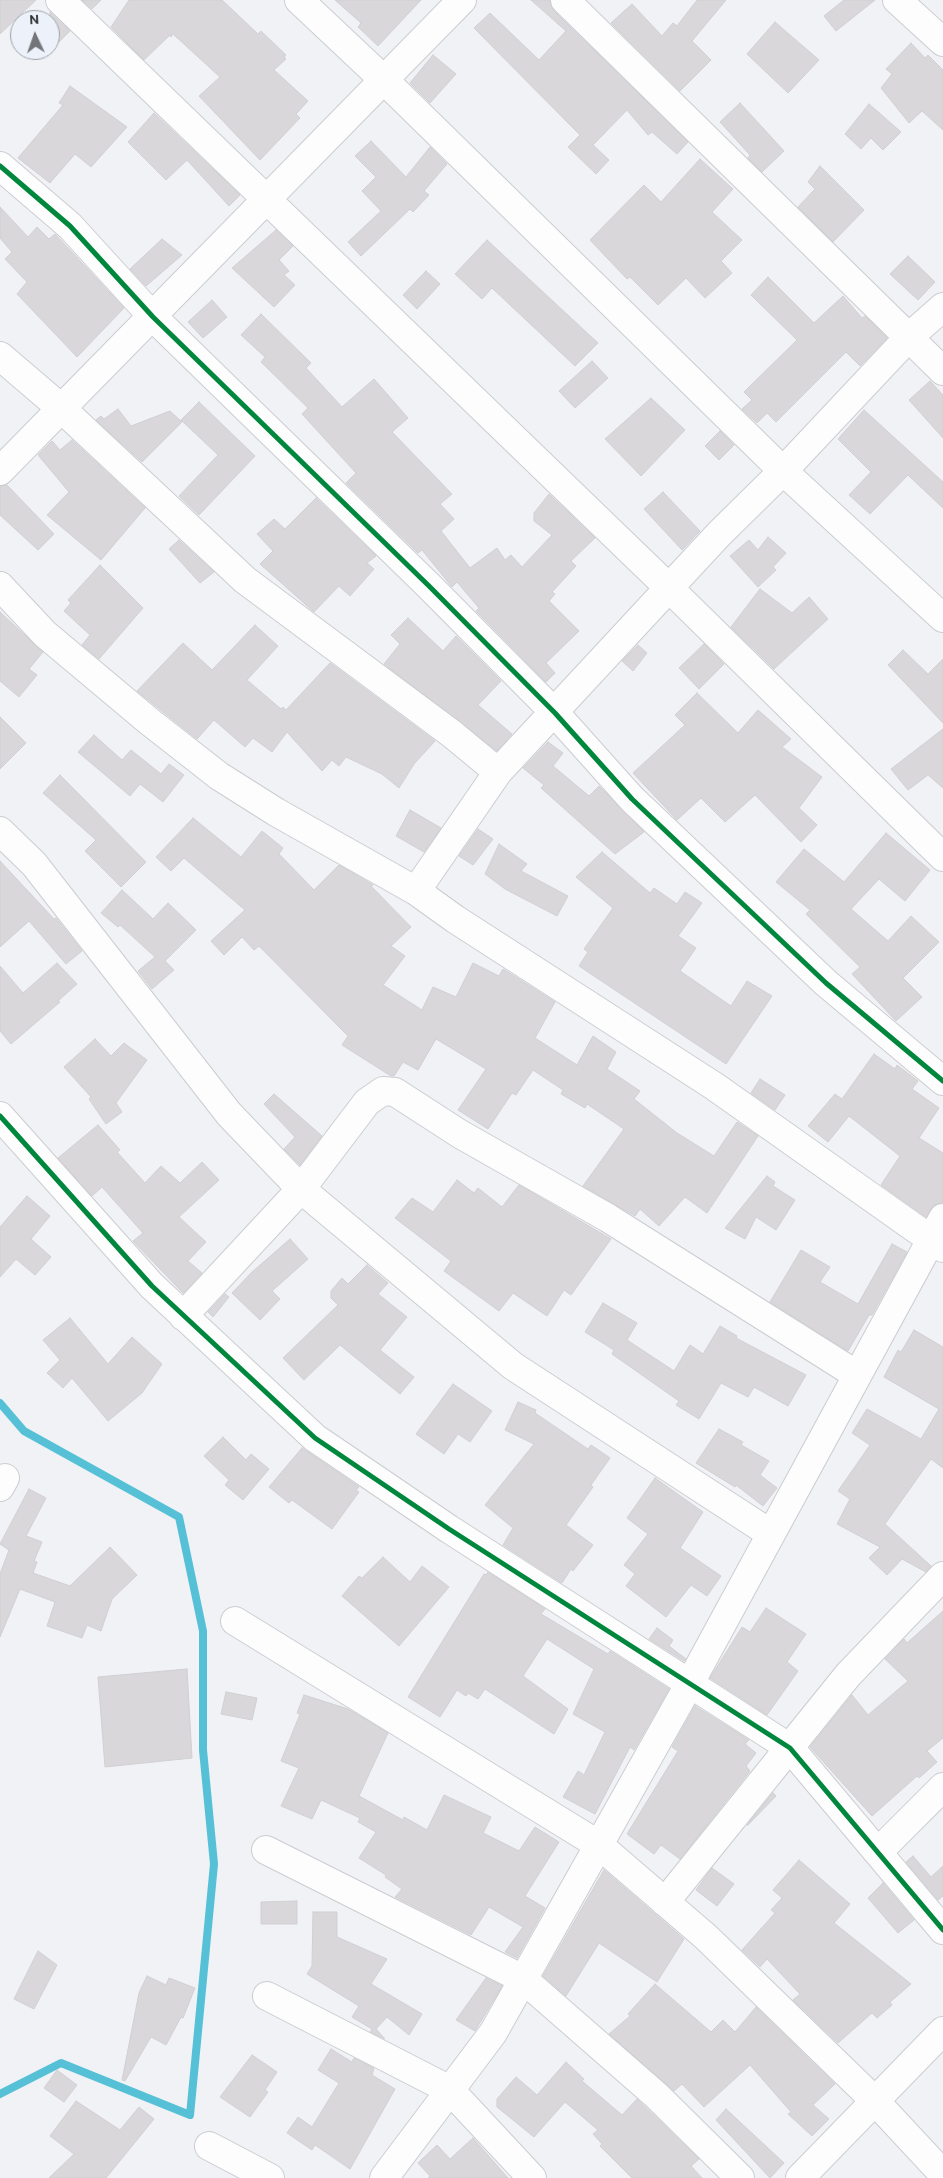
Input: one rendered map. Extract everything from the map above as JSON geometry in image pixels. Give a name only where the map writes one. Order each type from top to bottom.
[{"type":"street","points":[[60,0],[669,588],[943,857]]},
{"type":"street","points":[[298,0],[384,80],[783,471],[943,618]]},
{"type":"street","points":[[0,471],[462,0]]},
{"type":"street","points":[[565,0],[943,370]]},
{"type":"street","points":[[897,0],[943,42]]},
{"type":"street","points":[[0,166],[70,226],[153,317],[429,586],[555,713],[632,799],[826,983],[943,1081]]},
{"type":"street","points":[[416,891],[498,772],[555,713],[719,534],[783,471],[909,338],[943,306]]},
{"type":"street","points":[[0,356],[62,409],[245,580],[498,772]]},
{"type":"street","points":[[0,586],[46,634],[150,722],[219,776],[276,812],[416,891],[455,919],[714,1086],[939,1235],[857,1375],[690,1683],[493,2033],[384,2178]]},
{"type":"street","points":[[0,832],[34,864],[229,1114],[301,1189],[513,1366],[771,1534]]},
{"type":"street","points":[[182,1316],[301,1189],[367,1102],[383,1091],[395,1092],[460,1134],[608,1218],[857,1375]]},
{"type":"street","points":[[0,1116],[152,1286],[315,1438],[449,1529],[790,1748],[943,1930]]},
{"type":"street","points":[[665,1902],[848,1674],[943,1576]]},
{"type":"street","points":[[235,1621],[599,1844],[706,1937],[875,2101],[943,2174]]},
{"type":"street","points":[[878,1852],[943,1787]]},
{"type":"street","points":[[266,1850],[523,1979],[658,2096],[740,2178]]},
{"type":"street","points":[[267,1996],[450,2090],[532,2178]]},
{"type":"street","points":[[800,2178],[943,2031]]},
{"type":"street","points":[[209,2146],[270,2178]]},
{"type":"building","points":[[0,0],[36,0],[25,10],[10,10],[10,25],[0,34]]},
{"type":"building","points":[[82,0],[101,0],[92,9]]},
{"type":"building","points":[[129,0],[222,0],[258,34],[261,31],[286,55],[284,57],[286,59],[274,70],[308,101],[296,114],[300,118],[260,160],[199,96],[220,77],[173,34],[144,60],[111,27]]},
{"type":"building","points":[[335,0],[421,0],[378,46],[358,27],[361,23]]},
{"type":"building","points":[[531,0],[550,0],[554,11],[688,142],[677,154],[652,132],[648,135],[627,110],[593,145],[609,160],[596,174],[568,147],[580,135],[474,28],[490,13],[539,60],[566,31]]},
{"type":"building","points":[[697,0],[726,0],[692,41],[711,60],[680,91],[611,23],[632,4],[662,36],[673,23],[677,26]]},
{"type":"building","points":[[844,0],[875,0],[836,31],[824,16]]},
{"type":"building","points":[[60,22],[70,31],[60,41]]},
{"type":"building","points":[[775,22],[819,60],[788,93],[747,54]]},
{"type":"building","points":[[911,43],[925,58],[928,55],[943,70],[943,130],[922,111],[909,123],[881,88],[892,74],[886,69]]},
{"type":"building","points":[[433,55],[456,74],[430,103],[410,83]]},
{"type":"building","points":[[70,86],[127,127],[91,167],[75,154],[50,183],[18,158],[63,105],[59,103]]},
{"type":"building","points":[[740,103],[784,151],[762,172],[748,158],[750,155],[720,122]]},
{"type":"building","points":[[869,104],[901,132],[883,150],[871,138],[861,149],[845,134]]},
{"type":"building","points":[[154,113],[240,195],[229,206],[187,160],[166,180],[128,142]]},
{"type":"building","points":[[371,141],[406,177],[430,147],[447,164],[424,191],[429,195],[413,212],[410,209],[361,256],[348,242],[381,211],[362,191],[376,177],[355,156]]},
{"type":"building","points":[[700,159],[733,189],[712,212],[742,240],[721,261],[732,273],[705,298],[686,278],[658,305],[630,277],[627,279],[590,240],[644,185],[661,202]]},
{"type":"building","points":[[820,166],[864,210],[833,242],[798,207],[815,189],[808,182]]},
{"type":"building","points":[[0,207],[28,237],[37,227],[49,239],[55,234],[124,308],[77,357],[17,294],[27,282],[5,259],[12,252],[0,238]]},
{"type":"building","points":[[276,230],[293,246],[279,260],[289,271],[284,275],[295,285],[274,307],[232,268]]},
{"type":"building","points":[[162,239],[182,255],[146,286],[130,269]]},
{"type":"building","points":[[487,240],[598,343],[575,366],[492,288],[482,299],[455,274]]},
{"type":"building","points":[[908,256],[935,282],[918,300],[890,274]]},
{"type":"building","points":[[426,271],[440,284],[417,309],[403,295]]},
{"type":"building","points":[[768,277],[814,323],[843,296],[862,318],[865,316],[887,338],[860,366],[846,352],[776,422],[767,413],[757,423],[742,409],[752,400],[744,392],[797,340],[751,295]]},
{"type":"building","points":[[212,300],[227,317],[203,338],[188,322]]},
{"type":"building","points":[[261,314],[311,363],[306,368],[342,407],[374,379],[408,418],[392,432],[452,494],[440,504],[454,519],[441,531],[470,568],[497,548],[505,560],[511,555],[522,567],[552,535],[534,521],[534,513],[549,494],[595,538],[571,561],[576,566],[552,592],[555,594],[549,601],[579,631],[546,663],[555,673],[546,682],[476,611],[479,608],[457,582],[452,587],[422,550],[418,553],[346,483],[356,473],[302,414],[308,408],[261,362],[265,357],[241,335]]},
{"type":"building","points":[[592,361],[608,378],[575,408],[559,391]]},
{"type":"building","points":[[930,381],[943,395],[943,438],[909,400]]},
{"type":"building","points":[[651,398],[685,430],[641,476],[605,439]]},
{"type":"building","points":[[199,402],[255,456],[199,515],[179,496],[218,455],[181,420]]},
{"type":"building","points":[[118,409],[131,426],[170,411],[182,422],[142,462],[96,420],[101,416],[104,419]]},
{"type":"building","points":[[864,410],[943,482],[943,508],[908,475],[870,514],[849,495],[871,472],[838,439]]},
{"type":"building","points":[[720,431],[734,445],[719,460],[705,446]]},
{"type":"building","points":[[72,440],[145,508],[101,560],[47,515],[69,492],[38,455],[52,441],[60,450]]},
{"type":"building","points":[[7,485],[54,534],[38,550],[0,515],[0,486]]},
{"type":"building","points":[[663,492],[700,531],[682,550],[644,509]]},
{"type":"building","points":[[316,498],[376,556],[367,563],[374,569],[350,596],[339,586],[314,612],[260,564],[273,551],[257,534],[274,519],[285,529]]},
{"type":"building","points":[[768,537],[786,553],[773,567],[776,570],[758,587],[730,556],[749,540],[758,550]]},
{"type":"building","points":[[179,540],[214,572],[200,583],[169,549]]},
{"type":"building","points":[[100,565],[143,608],[99,659],[82,645],[90,635],[64,611],[71,603],[68,600]]},
{"type":"building","points":[[760,589],[792,613],[809,597],[828,619],[774,669],[731,627]]},
{"type":"building","points":[[0,612],[43,652],[29,669],[37,675],[19,697],[0,681]]},
{"type":"building","points":[[408,618],[443,651],[456,636],[501,681],[478,705],[512,734],[497,751],[384,664],[400,644],[391,635]]},
{"type":"building","points":[[255,625],[278,646],[247,680],[281,709],[283,707],[286,710],[330,663],[435,741],[414,764],[399,788],[382,774],[346,757],[339,766],[332,760],[322,771],[287,732],[272,752],[253,738],[245,747],[214,720],[197,739],[137,691],[183,643],[212,670]]},
{"type":"building","points":[[704,644],[724,664],[699,689],[679,668]]},
{"type":"building","points":[[638,645],[647,653],[633,671],[622,661]]},
{"type":"building","points":[[903,650],[928,674],[943,659],[943,723],[888,665]]},
{"type":"building","points":[[697,693],[738,733],[758,710],[791,739],[782,747],[822,777],[799,808],[817,825],[801,842],[755,795],[725,822],[701,798],[677,820],[633,773],[685,725],[675,715]]},
{"type":"building","points":[[0,717],[26,743],[0,769]]},
{"type":"building","points":[[943,729],[943,788],[928,775],[908,790],[891,769]]},
{"type":"building","points":[[94,735],[122,760],[131,750],[161,774],[169,764],[184,775],[163,802],[140,784],[130,796],[78,752]]},
{"type":"building","points":[[548,742],[563,753],[553,766],[589,796],[599,786],[644,832],[615,854],[541,788],[544,785],[523,768]]},
{"type":"building","points":[[60,775],[146,862],[121,887],[85,851],[96,840],[43,793]]},
{"type":"building","points":[[410,810],[441,828],[424,852],[396,836]]},
{"type":"building","points":[[193,818],[241,857],[262,831],[283,848],[279,854],[314,890],[339,865],[373,885],[371,886],[411,927],[391,946],[405,956],[383,985],[422,1010],[433,987],[456,997],[473,963],[499,976],[503,969],[555,1002],[535,1038],[577,1065],[593,1036],[616,1052],[607,1069],[640,1091],[634,1099],[677,1133],[714,1156],[737,1122],[758,1136],[707,1213],[685,1197],[659,1226],[640,1209],[635,1216],[583,1186],[624,1129],[587,1104],[585,1108],[561,1094],[563,1090],[533,1070],[516,1095],[512,1093],[488,1129],[458,1110],[486,1069],[436,1039],[418,1070],[403,1062],[394,1076],[391,1076],[342,1045],[348,1036],[259,946],[254,950],[242,937],[224,955],[211,941],[245,910],[184,858],[171,871],[156,857]]},
{"type":"building","points":[[478,829],[493,839],[473,865],[459,856]]},
{"type":"building","points":[[886,833],[930,870],[905,901],[879,879],[851,909],[888,941],[911,916],[939,942],[903,978],[922,997],[896,1021],[852,974],[860,967],[806,914],[810,910],[776,882],[804,849],[844,882]]},
{"type":"building","points":[[499,844],[527,864],[521,871],[568,896],[557,916],[505,889],[485,874]]},
{"type":"building","points":[[602,852],[650,893],[654,888],[677,904],[685,892],[702,903],[678,936],[696,948],[680,971],[731,1006],[747,981],[772,996],[726,1064],[579,966],[588,952],[584,949],[613,908],[576,877]]},
{"type":"building","points":[[0,861],[54,919],[56,918],[82,951],[66,964],[29,921],[0,947]]},
{"type":"building","points":[[122,890],[153,919],[168,903],[196,930],[165,961],[174,970],[152,989],[138,971],[155,957],[120,925],[118,927],[101,913]]},
{"type":"building","points":[[57,963],[77,984],[58,1001],[60,1002],[11,1044],[0,1031],[0,966],[23,993]]},
{"type":"building","points":[[95,1039],[111,1056],[124,1043],[147,1060],[116,1103],[122,1112],[106,1124],[89,1099],[91,1097],[64,1067]]},
{"type":"building","points":[[874,1054],[895,1069],[897,1065],[918,1081],[912,1089],[939,1108],[919,1138],[943,1153],[943,1202],[934,1205],[926,1217],[881,1185],[900,1156],[849,1116],[828,1142],[808,1126],[835,1094],[842,1099]]},
{"type":"building","points":[[760,1079],[785,1095],[775,1110],[751,1093]]},
{"type":"building","points":[[274,1094],[322,1136],[300,1165],[284,1149],[295,1137],[264,1104]]},
{"type":"building","points":[[98,1125],[120,1150],[117,1152],[145,1183],[161,1166],[180,1183],[202,1162],[219,1180],[179,1217],[206,1242],[188,1261],[202,1273],[183,1293],[133,1241],[143,1233],[102,1187],[92,1196],[58,1158]]},
{"type":"building","points":[[767,1176],[775,1182],[773,1186],[795,1200],[776,1230],[756,1217],[745,1239],[725,1228]]},
{"type":"building","points":[[457,1180],[474,1193],[478,1188],[502,1207],[519,1185],[611,1239],[571,1295],[564,1290],[547,1316],[513,1293],[499,1311],[444,1271],[451,1261],[395,1218],[412,1198],[433,1212]]},
{"type":"building","points":[[27,1196],[50,1216],[31,1239],[51,1257],[35,1275],[16,1259],[0,1277],[0,1227]]},
{"type":"building","points":[[290,1239],[308,1259],[272,1291],[280,1299],[260,1320],[232,1293],[252,1272]]},
{"type":"building","points":[[892,1244],[907,1252],[872,1315],[869,1315],[848,1351],[770,1302],[801,1250],[830,1267],[820,1282],[858,1304]]},
{"type":"building","points":[[367,1265],[388,1283],[378,1294],[407,1317],[380,1350],[414,1377],[400,1394],[340,1345],[304,1380],[283,1358],[338,1305],[331,1298],[331,1291],[342,1278],[348,1284]]},
{"type":"building","points":[[225,1294],[229,1297],[213,1317],[208,1312]]},
{"type":"building","points":[[603,1303],[637,1323],[627,1340],[674,1371],[690,1345],[703,1354],[720,1326],[737,1336],[736,1338],[806,1375],[788,1406],[754,1387],[748,1397],[721,1383],[699,1419],[676,1405],[679,1401],[612,1354],[614,1350],[585,1332]]},
{"type":"building","points":[[70,1318],[108,1364],[132,1337],[162,1364],[142,1393],[108,1421],[72,1378],[63,1388],[47,1373],[60,1360],[43,1340]]},
{"type":"building","points":[[914,1330],[943,1347],[943,1468],[931,1459],[885,1524],[931,1566],[926,1572],[902,1559],[887,1575],[869,1558],[880,1547],[837,1524],[850,1499],[838,1491],[870,1445],[852,1433],[867,1409],[921,1439],[939,1409],[884,1377],[898,1350],[901,1352]]},
{"type":"building","points":[[453,1384],[492,1411],[470,1442],[458,1434],[444,1454],[416,1434]]},
{"type":"building","points":[[518,1402],[536,1410],[535,1413],[588,1449],[591,1445],[610,1458],[591,1485],[593,1487],[566,1525],[593,1545],[573,1571],[571,1569],[562,1583],[503,1545],[513,1528],[485,1505],[534,1444],[505,1430]]},
{"type":"building","points":[[719,1429],[743,1442],[741,1445],[769,1461],[760,1475],[777,1488],[763,1506],[736,1485],[735,1487],[696,1463]]},
{"type":"building","points":[[223,1437],[246,1460],[251,1454],[269,1469],[243,1500],[225,1485],[229,1480],[204,1456]]},
{"type":"building","points":[[302,1448],[359,1487],[356,1490],[359,1492],[332,1529],[292,1500],[289,1503],[269,1487]]},
{"type":"building","points":[[655,1478],[703,1512],[680,1548],[721,1576],[707,1596],[691,1585],[666,1617],[626,1586],[635,1574],[624,1565],[648,1534],[627,1518]]},
{"type":"building","points":[[29,1489],[46,1498],[26,1536],[42,1542],[34,1561],[37,1562],[33,1573],[70,1586],[110,1547],[137,1575],[112,1599],[101,1631],[87,1625],[82,1638],[47,1626],[55,1602],[20,1589],[0,1637],[0,1574],[9,1550],[0,1544]]},
{"type":"building","points":[[383,1557],[410,1582],[422,1566],[449,1587],[399,1646],[342,1596],[359,1576],[362,1578]]},
{"type":"building","points":[[488,1572],[545,1609],[541,1614],[608,1654],[610,1651],[669,1689],[634,1750],[630,1747],[595,1814],[563,1797],[578,1771],[584,1775],[605,1732],[573,1714],[594,1669],[547,1639],[523,1676],[568,1709],[554,1734],[485,1689],[478,1699],[468,1693],[466,1696],[457,1690],[440,1717],[408,1697],[484,1574],[486,1575]]},
{"type":"building","points":[[766,1608],[806,1634],[787,1662],[798,1671],[767,1715],[710,1678],[742,1627],[750,1632]]},
{"type":"building","points":[[943,1611],[943,1738],[927,1751],[937,1762],[919,1778],[917,1776],[872,1816],[810,1747],[852,1695],[868,1715],[908,1681],[885,1659],[904,1639],[907,1643]]},
{"type":"building","points":[[657,1628],[673,1640],[669,1646],[686,1659],[684,1661],[649,1639]]},
{"type":"building","points":[[187,1669],[192,1758],[105,1767],[98,1677]]},
{"type":"building","points":[[226,1692],[257,1698],[252,1720],[221,1714]]},
{"type":"building","points":[[304,1695],[348,1709],[388,1733],[359,1796],[403,1820],[404,1817],[427,1830],[444,1795],[491,1817],[483,1833],[519,1851],[535,1827],[559,1842],[525,1896],[545,1908],[517,1958],[505,1952],[523,1927],[489,1907],[471,1935],[395,1897],[402,1889],[385,1877],[386,1875],[359,1858],[376,1832],[358,1822],[360,1818],[321,1800],[312,1819],[281,1806],[299,1768],[281,1761],[300,1714],[297,1713]]},
{"type":"building","points":[[695,1706],[749,1740],[745,1744],[756,1753],[746,1766],[750,1771],[680,1859],[661,1845],[654,1854],[627,1834],[678,1751],[672,1747]]},
{"type":"building","points":[[773,1793],[776,1796],[747,1825]]},
{"type":"building","points":[[913,1856],[931,1877],[943,1866],[943,1896],[938,1900],[906,1862]]},
{"type":"building","points":[[799,1860],[850,1904],[834,1923],[911,1984],[890,2002],[892,2005],[877,2018],[872,2013],[838,2043],[793,2000],[800,1994],[767,1959],[760,1967],[742,1950],[775,1913],[771,1910],[782,1898],[773,1890]]},
{"type":"building","points":[[712,1868],[734,1884],[717,1906],[696,1890]]},
{"type":"building","points":[[604,1870],[684,1939],[657,1982],[599,1943],[566,1996],[543,1976]]},
{"type":"building","points":[[883,1883],[914,1920],[898,1933],[868,1898]]},
{"type":"building","points":[[297,1901],[297,1924],[261,1924],[261,1902]]},
{"type":"building","points":[[313,1912],[337,1912],[337,1937],[387,1959],[371,1984],[422,2014],[409,2035],[387,2017],[376,2029],[385,2039],[370,2032],[372,2029],[352,2017],[359,2006],[307,1974],[312,1966]]},
{"type":"building","points":[[38,1951],[57,1965],[34,2009],[14,1999]]},
{"type":"building","points":[[147,1976],[166,1985],[169,1978],[195,1988],[183,2018],[181,2017],[166,2045],[151,2037],[125,2081],[122,2080],[139,1993]]},
{"type":"building","points":[[486,1978],[502,1986],[475,2031],[456,2020]]},
{"type":"building","points":[[655,1984],[711,2032],[723,2020],[735,2032],[756,2007],[835,2084],[813,2105],[829,2119],[812,2136],[788,2114],[791,2112],[750,2065],[704,2107],[682,2084],[674,2091],[609,2034],[630,2016],[628,2014]]},
{"type":"building","points":[[331,2049],[352,2062],[354,2058],[374,2068],[372,2075],[395,2089],[350,2169],[315,2145],[312,2150],[287,2133],[298,2117],[312,2127],[339,2083],[318,2070]]},
{"type":"building","points":[[252,2055],[277,2072],[265,2090],[268,2092],[250,2117],[220,2097]]},
{"type":"building","points":[[566,2062],[584,2079],[582,2081],[622,2115],[637,2099],[699,2159],[691,2166],[702,2178],[632,2178],[600,2146],[602,2144],[593,2134],[598,2130],[565,2102],[534,2137],[497,2107],[497,2099],[516,2077],[537,2095]]},
{"type":"building","points":[[57,2070],[77,2085],[64,2102],[44,2088]]},
{"type":"building","points":[[76,2101],[120,2130],[139,2107],[154,2119],[106,2178],[49,2178],[74,2154],[50,2136]]},
{"type":"building","points":[[726,2109],[784,2163],[770,2178],[716,2120]]},
{"type":"building","points":[[473,2138],[508,2178],[428,2178],[430,2176],[418,2163],[437,2145],[450,2159]]},
{"type":"waterway","points":[[0,1403],[24,1431],[179,1517],[203,1631],[203,1750],[214,1864],[190,2115],[61,2063],[0,2094]]},
{"type":"cycle path","points":[[0,166],[70,226],[153,317],[429,586],[555,713],[632,799],[826,983],[943,1081]]},
{"type":"cycle path","points":[[0,1116],[152,1286],[315,1438],[449,1529],[790,1748],[943,1930]]}]
